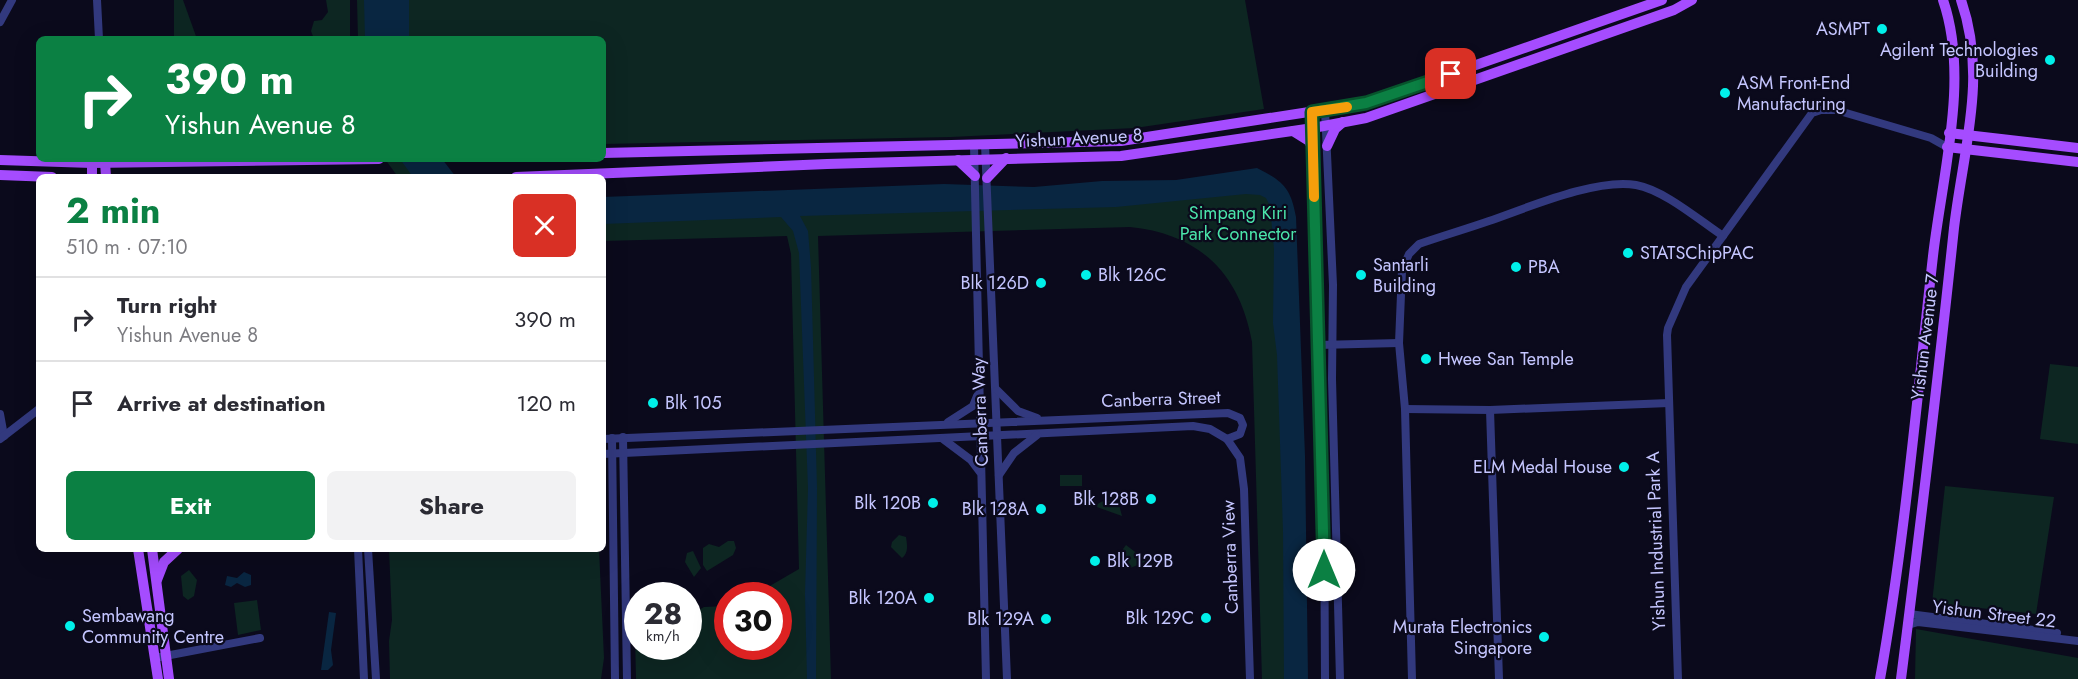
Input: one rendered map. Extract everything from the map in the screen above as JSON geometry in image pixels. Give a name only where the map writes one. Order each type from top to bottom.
[{"type":"main road","name":"Yishun Avenue 8","points":[[606,153],[1121,141],[1366,103],[1662,0]]},
{"type":"main road","name":"Yishun Avenue 8","points":[[594,174],[974,159],[1121,156],[1326,126],[1366,118],[1674,10],[1692,0]]},
{"type":"main road","name":"Yishun Avenue 7","points":[[1880,679],[1889,627],[1949,133],[1955,50],[1953,32],[1943,0]]},
{"type":"main road","name":"Yishun Avenue 7","points":[[1901,679],[1955,219],[1975,79],[1973,43],[1961,0]]},
{"type":"main road","points":[[1327,146],[1335,129],[1343,122]]},
{"type":"main road","points":[[1293,130],[1309,141],[1313,149]]},
{"type":"main road","points":[[1949,133],[2078,148]]},
{"type":"main road","points":[[1947,147],[2078,162]]},
{"type":"main road","points":[[987,179],[1006,158]]},
{"type":"main road","points":[[0,160],[36,160]]},
{"type":"main road","points":[[958,160],[975,177]]},
{"type":"main road","points":[[0,176],[36,177]]},
{"type":"main road","points":[[1938,218],[1955,219]]},
{"type":"main road","points":[[141,552],[160,657],[169,679]]},
{"type":"main road","points":[[152,552],[157,582],[160,657],[158,679]]},
{"type":"main road","points":[[157,582],[164,562],[175,552]]},
{"type":"main road","points":[[1889,627],[1899,616],[1908,619]]},
{"type":"street","points":[[0,21],[12,0]]},
{"type":"street","points":[[97,0],[99,36]]},
{"type":"street","points":[[1325,110],[1333,285],[1332,345],[1340,679]]},
{"type":"street","name":"Yishun Industrial Park A","points":[[1678,679],[1668,327],[1686,287],[1812,113],[1821,110],[1836,110],[1931,138],[1947,147]]},
{"type":"street","points":[[1312,112],[1324,483],[1325,679]]},
{"type":"street","points":[[1931,138],[1949,133]]},
{"type":"street","name":"Canberra Way","points":[[979,145],[986,159],[1007,679]]},
{"type":"street","name":"Canberra Way","points":[[979,145],[974,159],[986,679]]},
{"type":"street","points":[[1412,679],[1405,409],[1400,343],[1401,270],[1409,254],[1419,244],[1525,207],[1578,192],[1636,185],[1654,191],[1724,236]]},
{"type":"street","points":[[1318,345],[1400,343]]},
{"type":"street","points":[[997,389],[1018,411],[1041,419]]},
{"type":"street","points":[[945,424],[973,406],[978,392]]},
{"type":"street","points":[[1405,409],[1490,410],[1669,403]]},
{"type":"street","points":[[1490,410],[1498,679]]},
{"type":"street","points":[[2,437],[36,411]]},
{"type":"street","name":"Canberra Street","points":[[607,438],[1228,413],[1240,418],[1244,425],[1240,434],[1227,439],[1210,429],[1193,426],[607,454]]},
{"type":"street","points":[[0,414],[2,437]]},
{"type":"street","points":[[999,475],[1014,453],[1037,435]]},
{"type":"street","points":[[623,437],[627,679]]},
{"type":"street","points":[[607,438],[611,492],[615,679]]},
{"type":"street","points":[[942,439],[971,459],[981,472]]},
{"type":"street","name":"Canberra View","points":[[1227,439],[1240,458],[1244,489],[1250,679]]},
{"type":"street","points":[[606,486],[611,492]]},
{"type":"street","points":[[358,552],[364,679]]},
{"type":"street","points":[[368,552],[376,679]]},
{"type":"street","name":"Yishun Street 22","points":[[1908,619],[2078,635]]},
{"type":"street","name":"Yishun Street 22","points":[[1908,619],[2078,640]]},
{"type":"street","points":[[160,657],[260,638]]},
{"type":"green space","points":[[174,0],[183,0],[196,36],[174,36]]},
{"type":"green space","points":[[326,0],[350,0],[350,36],[313,36],[311,31],[314,21],[322,20],[328,12]]},
{"type":"green space","points":[[357,0],[380,0],[381,36],[358,36]]},
{"type":"green space","points":[[409,0],[1245,0],[1264,109],[1135,128],[951,137],[606,144],[606,36],[409,36]]},
{"type":"green space","points":[[387,162],[421,162],[430,174],[396,174]]},
{"type":"green space","name":"Simpang Kiri Park Connector","points":[[1253,178],[1283,201],[1296,679],[1262,679],[1252,342],[1238,296],[1227,278],[1213,262],[1196,249],[1177,238],[1155,231],[1130,227],[818,236],[831,679],[636,679],[636,660],[702,660],[702,608],[704,607],[714,607],[714,660],[792,660],[792,582],[776,582],[799,569],[791,254],[787,236],[606,241],[606,210]]},
{"type":"green space","points":[[2050,364],[2078,367],[2078,444],[2040,439]]},
{"type":"green space","points":[[1060,475],[1082,475],[1082,486],[1060,486]]},
{"type":"green space","points":[[1945,486],[2054,497],[2036,614],[1932,603]]},
{"type":"green space","points":[[1103,501],[1118,501],[1122,516],[1094,506]]},
{"type":"green space","points":[[899,535],[906,537],[907,543],[907,551],[902,558],[891,547],[892,542]]},
{"type":"green space","points":[[728,541],[734,541],[736,548],[733,555],[707,571],[703,565],[703,548],[709,544],[719,547]]},
{"type":"green space","points":[[1126,545],[1147,561],[1128,569],[1123,549]]},
{"type":"green space","points":[[693,551],[701,568],[694,577],[685,562],[687,553]]},
{"type":"green space","points":[[389,552],[599,552],[604,658],[601,679],[390,679],[389,641],[392,620]]},
{"type":"green space","points":[[189,570],[197,580],[194,596],[188,600],[183,596],[181,576]]},
{"type":"green space","points":[[257,600],[261,630],[238,635],[234,603]]},
{"type":"green space","points":[[1916,629],[2078,658],[2078,679],[1915,679]]},
{"type":"water","points":[[364,0],[409,0],[409,36],[365,36]]},
{"type":"water","points":[[402,162],[444,162],[454,174],[411,174]]},
{"type":"water","points":[[1257,168],[1284,186],[1291,199],[1296,217],[1305,456],[1308,679],[1284,679],[1283,531],[1277,355],[1273,323],[1274,249],[1270,206],[1266,198],[1246,194],[1116,207],[800,216],[808,231],[811,267],[817,488],[816,679],[807,679],[805,594],[808,488],[799,253],[793,231],[781,217],[606,224],[606,197],[944,184],[1034,187],[1102,181],[1176,180]]},
{"type":"water","points":[[244,572],[251,575],[251,585],[245,587],[237,583],[231,587],[225,585],[227,576],[237,578]]},
{"type":"water","points":[[329,612],[336,613],[331,650],[333,665],[328,670],[321,670]]},
{"type":"slow traffic","points":[[1314,197],[1312,112],[1347,107]]},
{"type":"place","name":"ASMPT","points":[[1882,29]]},
{"type":"place","name":"Agilent Technologies Building","points":[[2050,60]]},
{"type":"place","name":"ASM Front-End Manufacturing","points":[[1725,93]]},
{"type":"place","name":"STATSChipPAC","points":[[1628,253]]},
{"type":"place","name":"PBA","points":[[1516,267]]},
{"type":"place","name":"Blk 126C","points":[[1086,275]]},
{"type":"place","name":"Santarli Building","points":[[1361,275]]},
{"type":"place","name":"Blk 126D","points":[[1041,283]]},
{"type":"place","name":"Hwee San Temple","points":[[1426,359]]},
{"type":"place","name":"Blk 105","points":[[653,403]]},
{"type":"place","name":"ELM Medal House","points":[[1624,467]]},
{"type":"place","name":"Blk 128B","points":[[1151,499]]},
{"type":"place","name":"Blk 120B","points":[[933,503]]},
{"type":"place","name":"Blk 128A","points":[[1041,509]]},
{"type":"place","name":"Blk 129B","points":[[1095,561]]},
{"type":"place","name":"Blk 120A","points":[[929,598]]},
{"type":"place","name":"Blk 129C","points":[[1206,618]]},
{"type":"place","name":"Blk 129A","points":[[1046,619]]},
{"type":"place","name":"Sembawang Community Centre","points":[[70,626]]},
{"type":"place","name":"Murata Electronics Singapore","points":[[1544,637]]},
{"type":"route","points":[[1324,570],[1324,483],[1315,262],[1312,112],[1366,103],[1451,74]]}]
